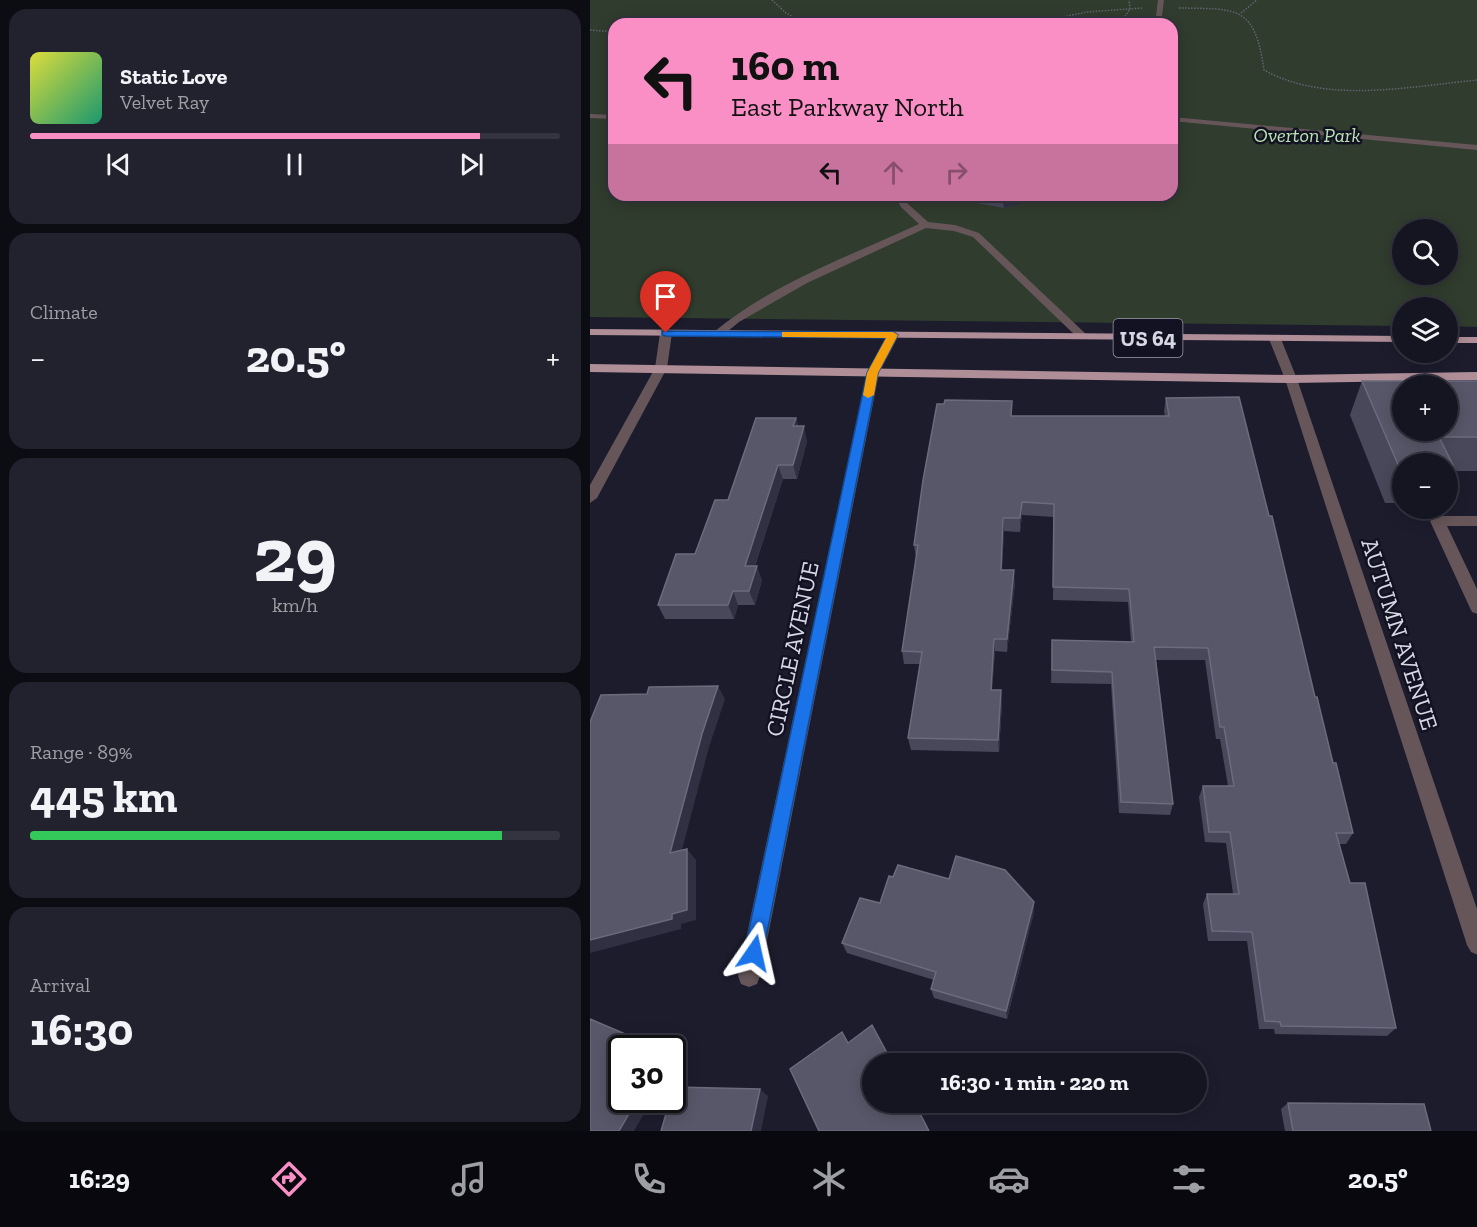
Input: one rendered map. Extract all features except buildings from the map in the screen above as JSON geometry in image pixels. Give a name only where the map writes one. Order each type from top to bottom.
[{"type":"main road","name":"US 64","points":[[590,332],[1392,339]]},
{"type":"main road","points":[[1458,340],[1478,340]]},
{"type":"main road","name":"US 64","points":[[590,368],[1291,379],[1392,378]]},
{"type":"main road","name":"US 64","points":[[1458,377],[1478,376]]},
{"type":"main road","points":[[1458,379],[1478,382]]},
{"type":"street","points":[[590,116],[608,117]]},
{"type":"street","points":[[1178,120],[1478,148]]},
{"type":"street","points":[[903,201],[925,225]]},
{"type":"street","points":[[718,334],[735,320],[803,281],[925,225],[955,228],[976,235],[1083,337]]},
{"type":"street","points":[[590,498],[661,368],[666,333]]},
{"type":"street","name":"CIRCLE AVENUE","points":[[749,976],[873,373],[893,335]]},
{"type":"street","name":"AUTUMN AVENUE","points":[[1275,339],[1291,379],[1478,945]]},
{"type":"street","points":[[1478,521],[1437,521],[1478,608]]},
{"type":"path","points":[[772,0],[797,18]]},
{"type":"path","points":[[1124,18],[1130,9],[1129,0]]},
{"type":"path","points":[[1241,13],[1257,0]]},
{"type":"path","points":[[1058,18],[1087,12],[1160,4],[1218,9],[1241,13],[1251,20],[1261,39],[1264,70],[1281,79],[1336,89],[1389,89],[1478,80]]},
{"type":"path","points":[[590,30],[608,32]]},
{"type":"green space","name":"Overton Park","points":[[590,0],[1477,0],[1477,327],[1458,326],[1458,297],[1392,297],[1392,326],[590,317]]},
{"type":"slow traffic","points":[[785,334],[893,335],[873,373],[868,395]]},
{"type":"route","points":[[666,333],[893,335],[873,373],[754,953]]}]
